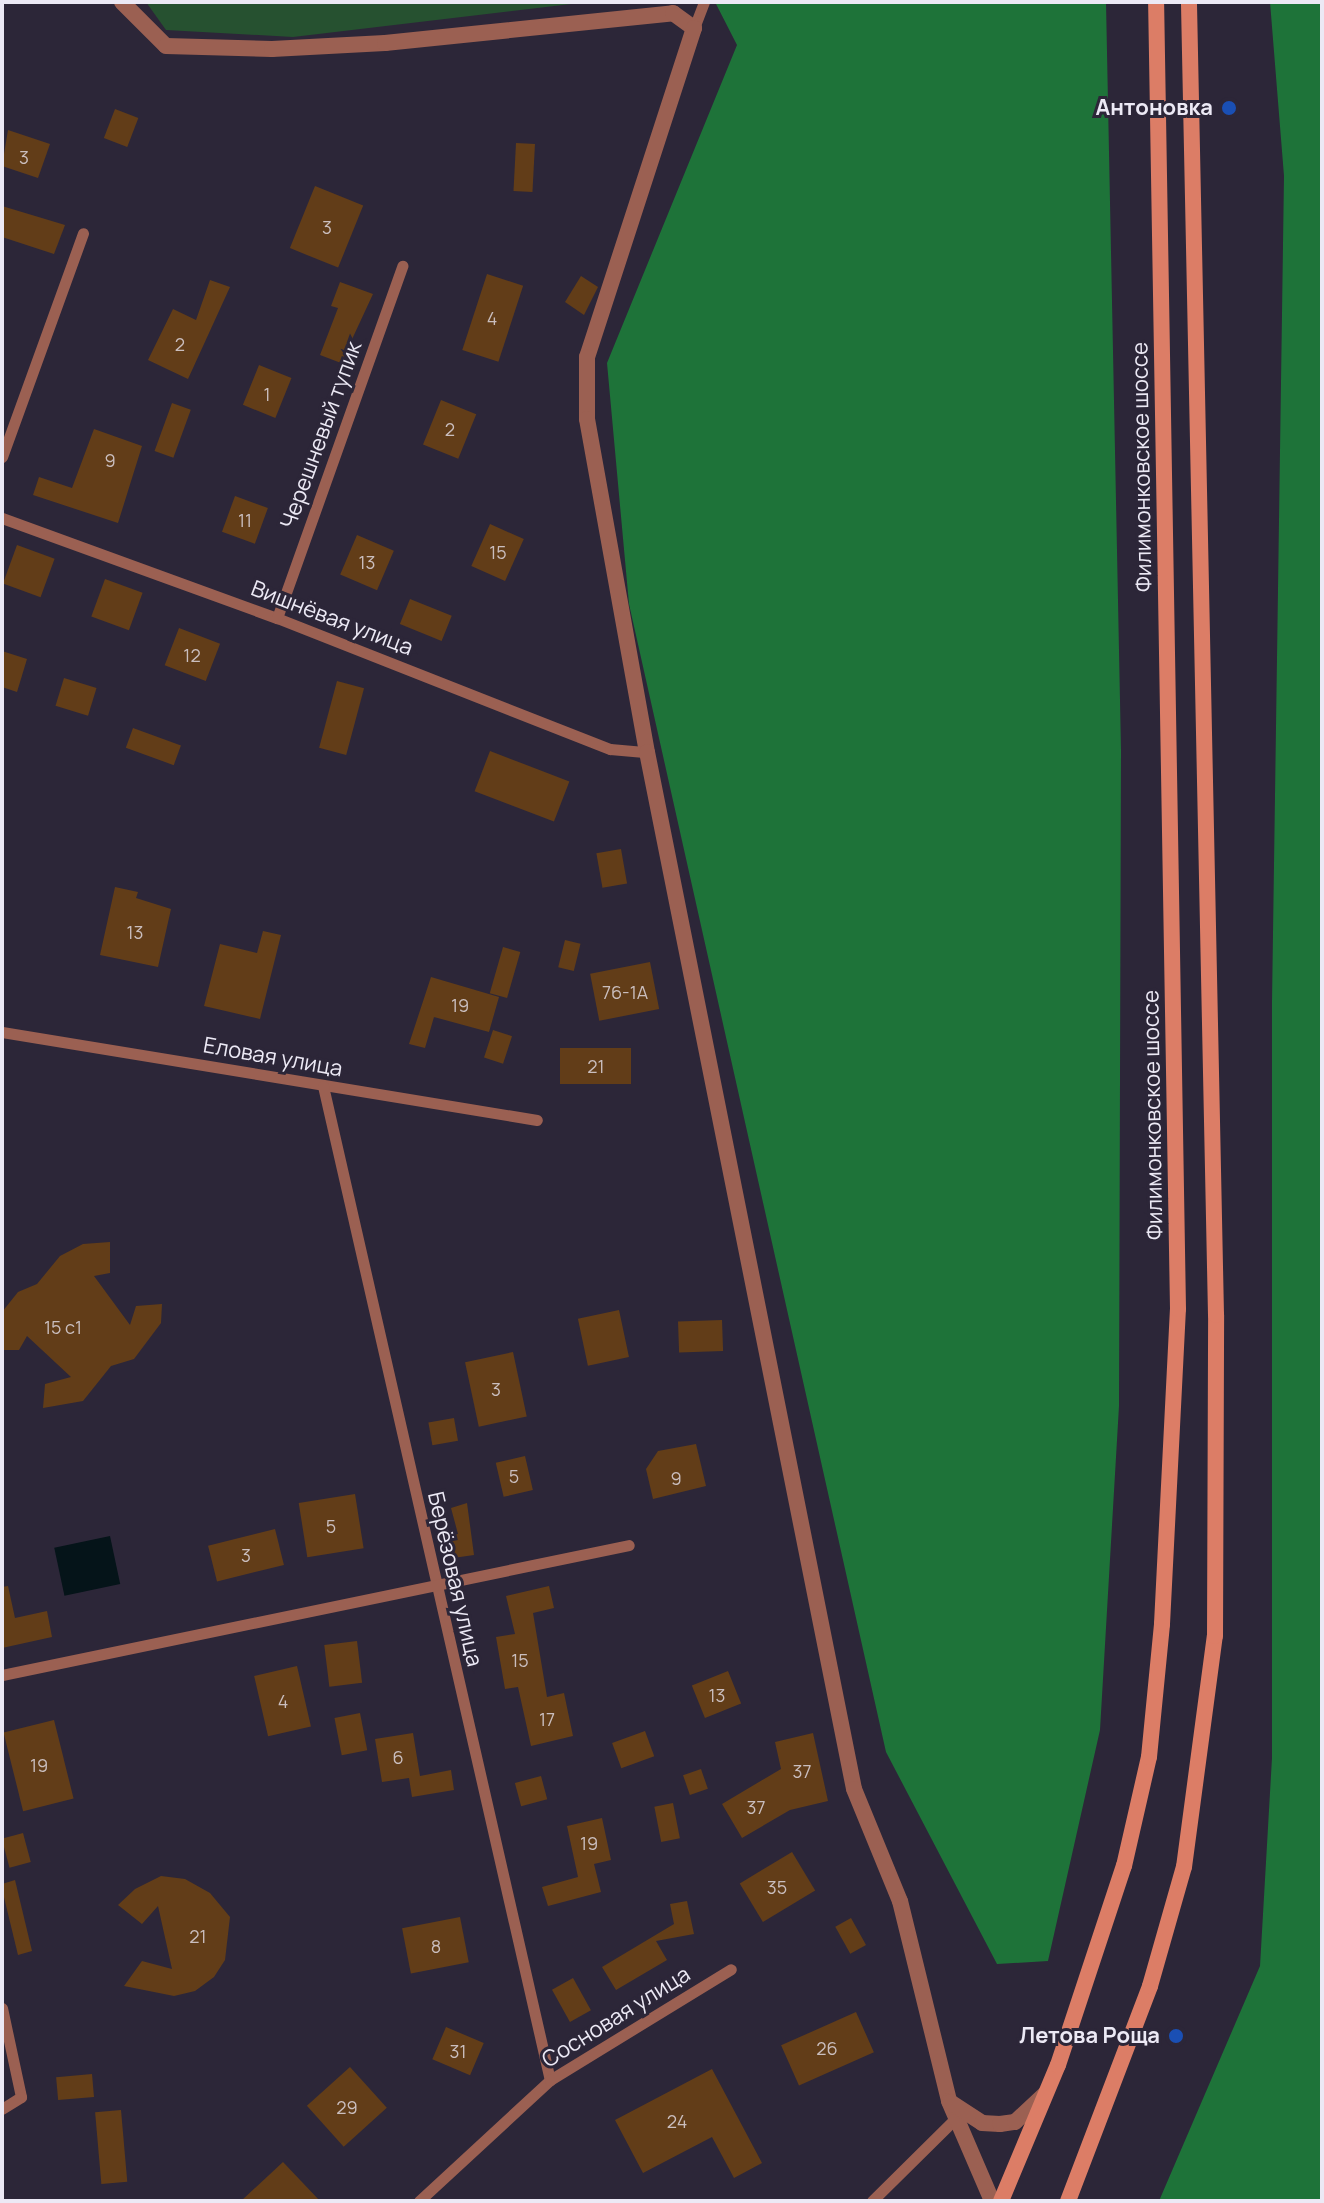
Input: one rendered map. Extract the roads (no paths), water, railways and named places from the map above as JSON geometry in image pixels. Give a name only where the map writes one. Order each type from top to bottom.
[{"type":"main road","name":"Филимонковское шоссе","points":[[1001,2201],[1046,2092],[1124,1866],[1149,1757],[1162,1624],[1178,1309],[1156,2]]},
{"type":"main road","points":[[1068,2201],[1150,1986],[1184,1867],[1215,1636],[1216,1315],[1189,2]]},
{"type":"street","points":[[122,2],[166,46],[272,49],[385,43],[673,13],[694,28],[587,357],[587,419],[647,752],[854,1789],[900,1901],[949,2101],[992,2201]]},
{"type":"street","points":[[949,2101],[982,2123],[1000,2124],[1015,2122],[1046,2092]]},
{"type":"lane","points":[[694,28],[704,2]]},
{"type":"lane","points":[[2,457],[83,233]]},
{"type":"lane","name":"Черешневый тупик","points":[[277,618],[402,266]]},
{"type":"lane","name":"Вишнёвая улица","points":[[2,518],[277,618],[610,749],[647,752]]},
{"type":"lane","name":"Еловая улица","points":[[2,1032],[537,1120]]},
{"type":"lane","name":"Берёзовая улица","points":[[323,1086],[550,2080]]},
{"type":"lane","points":[[2,1675],[629,1545]]},
{"type":"lane","name":"Сосновая улица","points":[[419,2201],[550,2080],[731,1969]]},
{"type":"lane","points":[[2,2008],[21,2097],[2,2109]]},
{"type":"lane","points":[[872,2201],[956,2118]]},
{"type":"place","name":"Антоновка","points":[[1229,108]]},
{"type":"place","name":"Летова Роща","points":[[1176,2036]]}]
